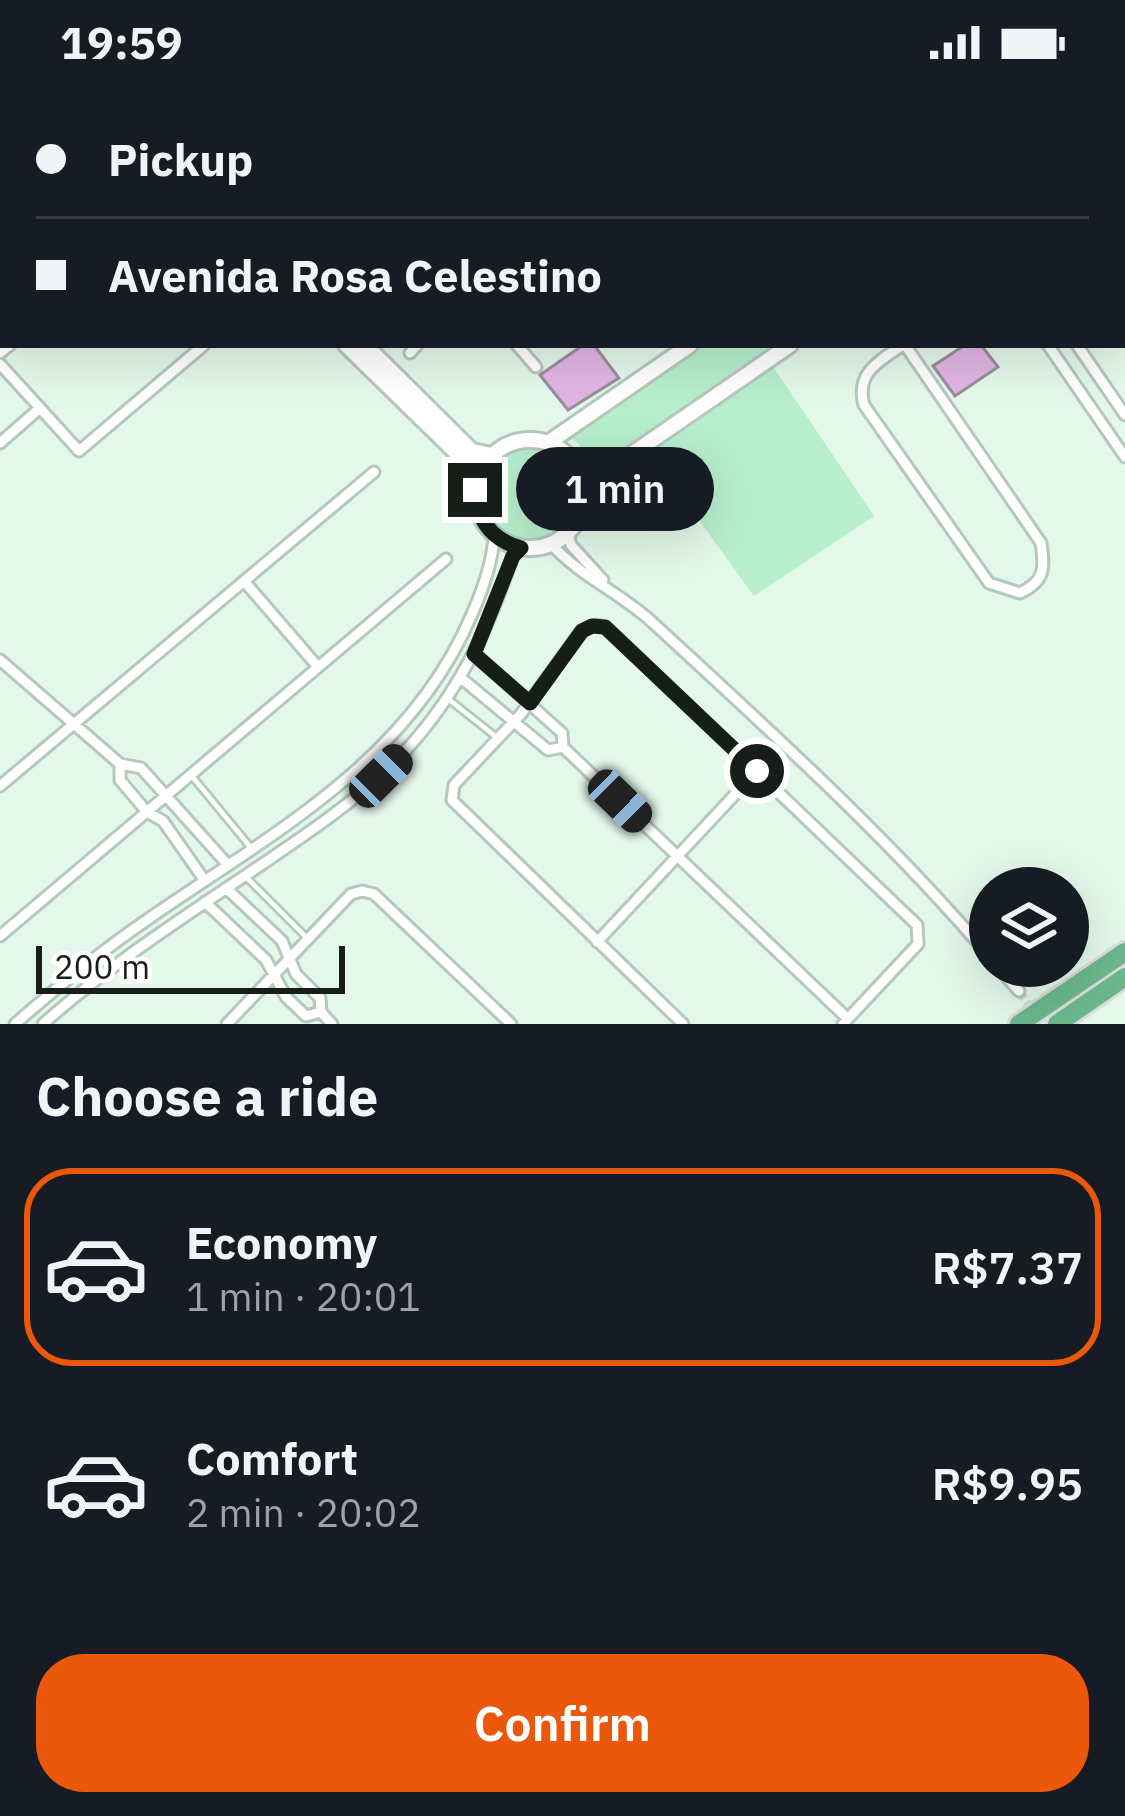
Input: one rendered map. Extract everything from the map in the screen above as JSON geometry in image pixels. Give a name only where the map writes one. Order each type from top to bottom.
[{"type":"highway","points":[[1019,1024],[1125,952]]},
{"type":"highway","points":[[1057,1024],[1125,977]]},
{"type":"street","points":[[0,364],[79,451],[200,348]]},
{"type":"street","points":[[349,348],[472,468],[478,510],[494,535],[521,548],[551,544],[568,533],[579,517],[584,488],[572,460],[548,443],[518,441],[492,455],[477,481]]},
{"type":"street","points":[[368,348],[472,451],[492,455]]},
{"type":"street","points":[[520,348],[536,367]]},
{"type":"street","points":[[548,443],[686,348]]},
{"type":"street","points":[[584,488],[786,348]]},
{"type":"street","points":[[900,348],[865,374],[859,389],[864,405],[989,583],[1020,593],[1036,585],[1045,568],[1041,543],[906,348]]},
{"type":"street","points":[[1050,348],[1125,457]]},
{"type":"street","points":[[1079,348],[1125,415]]},
{"type":"street","points":[[0,442],[40,408]]},
{"type":"street","points":[[0,786],[374,472]]},
{"type":"street","points":[[568,533],[606,585],[803,760],[921,876],[969,932]]},
{"type":"street","points":[[15,1024],[145,921],[304,814],[368,763],[415,711],[467,626],[486,576],[494,535]]},
{"type":"street","points":[[551,544],[576,568],[606,585]]},
{"type":"street","points":[[43,1024],[155,936],[314,829],[381,776],[430,723],[461,678],[513,556],[521,548]]},
{"type":"street","points":[[0,936],[446,559]]},
{"type":"street","points":[[244,580],[318,668]]},
{"type":"street","points":[[474,654],[530,703],[562,733],[562,747],[845,1021],[918,944],[917,925],[601,626],[582,631],[530,703],[454,785],[454,804],[683,1024]]},
{"type":"street","points":[[0,660],[120,764],[138,766],[228,865]]},
{"type":"street","points":[[461,678],[548,750],[562,747]]},
{"type":"street","points":[[485,694],[500,678]]},
{"type":"street","points":[[415,711],[430,723]]},
{"type":"street","points":[[120,764],[118,777],[147,812],[163,821],[205,881]]},
{"type":"street","points":[[597,942],[757,771]]},
{"type":"street","points":[[304,814],[314,829]]},
{"type":"street","points":[[186,851],[191,839],[204,835]]},
{"type":"street","points":[[226,888],[282,941],[296,974],[322,1001],[320,1012]]},
{"type":"street","points":[[227,1024],[351,894],[370,892],[511,1024]]},
{"type":"street","points":[[206,902],[275,974],[290,1002],[306,1016],[320,1012]]},
{"type":"street","points":[[243,936],[260,920]]},
{"type":"street","points":[[145,921],[155,936]]},
{"type":"street","points":[[1015,987],[1019,991]]},
{"type":"street","points":[[320,1012],[332,1024]]},
{"type":"lane","points":[[447,698],[500,739]]},
{"type":"lane","points":[[190,775],[252,849]]},
{"type":"lane","points":[[245,876],[308,939]]},
{"type":"green space","points":[[694,348],[773,348],[593,470],[578,443],[565,434]]},
{"type":"green space","points":[[772,365],[874,516],[754,596],[648,450]]},
{"type":"green space","points":[[530,447],[563,461],[577,494],[563,527],[530,541],[497,527],[483,494],[497,461]]},
{"type":"building","points":[[579,348],[596,348],[619,378],[568,410],[540,375]]},
{"type":"building","points":[[960,348],[983,348],[998,367],[955,396],[933,366]]},
{"type":"tunnel","points":[[1019,991],[1042,1024]]},
{"type":"route","points":[[475,490],[487,528],[521,548],[513,556],[474,654],[530,703],[582,631],[605,627],[757,771]]}]
